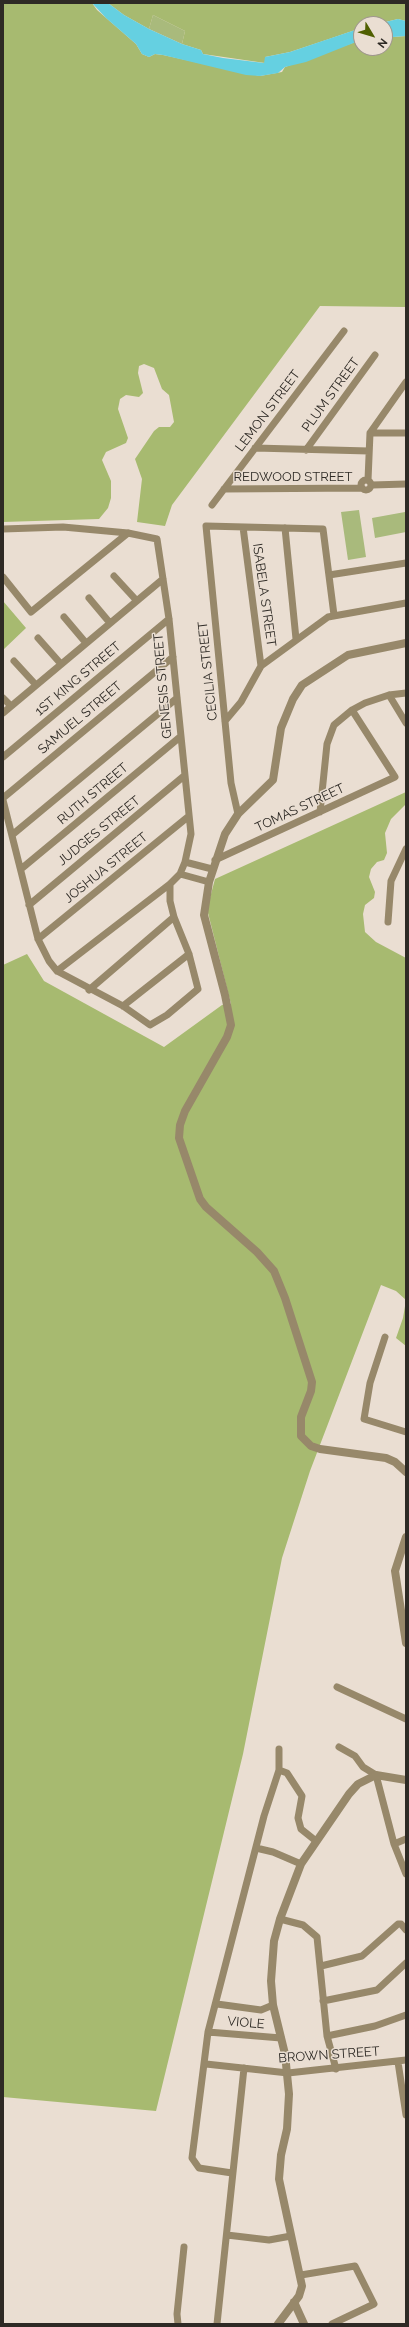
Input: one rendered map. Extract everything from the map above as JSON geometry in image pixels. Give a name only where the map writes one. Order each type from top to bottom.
[{"type":"street","name":"LEMON STREET","points":[[212,505],[344,331]]},
{"type":"street","name":"PLUM STREET","points":[[306,450],[375,355]]},
{"type":"street","points":[[406,382],[370,433],[369,451],[370,483],[406,484]]},
{"type":"street","points":[[396,396],[406,396]]},
{"type":"street","points":[[370,433],[406,433]]},
{"type":"street","points":[[255,448],[369,451]]},
{"type":"street","name":"REDWOOD STREET","points":[[224,489],[362,488],[361,483],[370,483]]},
{"type":"street","name":"CECILIA STREET","points":[[238,814],[231,783],[206,526],[243,527]]},
{"type":"street","points":[[3,529],[63,527],[128,533]]},
{"type":"street","points":[[243,527],[323,528],[334,615]]},
{"type":"street","name":"ISABELA STREET","points":[[243,527],[261,666]]},
{"type":"street","points":[[285,528],[296,639]]},
{"type":"street","points":[[3,577],[31,612],[128,533]]},
{"type":"street","name":"GENESIS STREET","points":[[57,971],[170,884],[180,874],[185,862],[191,834],[169,619],[157,539],[128,533]]},
{"type":"street","points":[[329,575],[406,563]]},
{"type":"street","points":[[114,576],[137,600]]},
{"type":"street","points":[[3,713],[163,579]]},
{"type":"street","points":[[89,598],[110,623]]},
{"type":"street","points":[[225,721],[241,702],[261,666],[296,639],[334,615],[406,603]]},
{"type":"street","points":[[64,616],[86,643]]},
{"type":"street","name":"1ST KING STREET","points":[[3,757],[169,619]]},
{"type":"street","points":[[38,638],[61,664]]},
{"type":"street","points":[[406,643],[348,655],[302,685],[293,699],[280,728],[276,769],[273,780],[238,814],[225,834],[212,869],[204,915],[225,995],[231,1025],[227,1037],[185,1111],[180,1125],[179,1138],[200,1199],[206,1208],[257,1252],[274,1271],[285,1298],[312,1382],[311,1391],[301,1417],[300,1436],[311,1446],[320,1449],[386,1458],[395,1462],[406,1472]]},
{"type":"street","name":"SAMUEL STREET","points":[[3,799],[173,657]]},
{"type":"street","points":[[14,661],[36,685]]},
{"type":"street","points":[[320,812],[327,744],[334,725],[352,710],[390,695],[406,693]]},
{"type":"street","points":[[390,695],[406,723]]},
{"type":"street","points":[[3,698],[11,706]]},
{"type":"street","points":[[12,835],[176,698]]},
{"type":"street","name":"TOMAS STREET","points":[[215,860],[395,777],[352,710]]},
{"type":"street","name":"RUTH STREET","points":[[21,869],[180,737]]},
{"type":"street","name":"JUDGES STREET","points":[[29,904],[184,776]]},
{"type":"street","points":[[3,799],[38,939],[49,961],[57,971],[90,990],[123,1006],[150,1025],[167,1015],[198,989],[189,954],[174,918],[170,901],[170,884]]},
{"type":"street","name":"JOSHUA STREET","points":[[38,939],[189,816]]},
{"type":"street","points":[[388,922],[391,881],[406,849]]},
{"type":"street","points":[[185,862],[212,869]]},
{"type":"street","points":[[180,874],[209,882]]},
{"type":"street","points":[[90,990],[174,918]]},
{"type":"street","points":[[123,1006],[189,954]]},
{"type":"street","points":[[385,1337],[370,1383],[364,1420],[406,1432]]},
{"type":"street","points":[[406,1538],[395,1571],[406,1643]]},
{"type":"street","points":[[336,1687],[406,1719]]},
{"type":"street","points":[[339,1747],[355,1756],[363,1767],[376,1776],[394,1844],[406,1874]]},
{"type":"street","points":[[232,2174],[199,2168],[192,2158],[206,2064],[208,2032],[217,2004],[256,1848],[279,1770],[279,1749]]},
{"type":"street","points":[[279,1770],[288,1773],[302,1796],[298,1818],[301,1829],[316,1841]]},
{"type":"street","points":[[278,2324],[301,2291],[301,2276],[279,2179],[280,2161],[288,2112],[288,2073],[273,2005],[272,1960],[280,1919],[301,1864],[353,1789],[367,1778],[376,1776],[406,1780]]},
{"type":"street","points":[[394,1844],[406,1838]]},
{"type":"street","points":[[256,1848],[273,1852],[301,1864]]},
{"type":"street","points":[[280,1919],[303,1924],[317,1937],[327,2036],[336,2069]]},
{"type":"street","points":[[321,1966],[362,1956],[398,1924],[402,1924],[406,1930]]},
{"type":"street","points":[[323,2001],[377,1990],[406,1964]]},
{"type":"street","points":[[217,2004],[260,2010],[273,2005]]},
{"type":"street","points":[[327,2036],[375,2026],[406,2015]]},
{"type":"street","name":"VIOLE","points":[[208,2032],[281,2038]]},
{"type":"street","name":"BROWN STREET","points":[[206,2064],[288,2073],[336,2069],[406,2060]]},
{"type":"street","points":[[398,2062],[405,2098],[406,2115]]},
{"type":"street","points":[[216,2324],[227,2235],[232,2174],[244,2068]]},
{"type":"street","points":[[227,2235],[269,2240],[291,2236]]},
{"type":"street","points":[[178,2324],[176,2314],[184,2247]]},
{"type":"street","points":[[301,2276],[355,2266],[374,2304],[332,2324]]},
{"type":"street","points":[[294,2302],[304,2324]]},
{"type":"green space","points":[[3,3],[92,3],[97,10],[136,44],[142,54],[149,57],[155,54],[163,55],[260,76],[282,72],[285,67],[353,43],[353,56],[393,56],[393,37],[406,36],[406,307],[320,306],[172,505],[165,526],[137,522],[142,479],[135,459],[154,431],[159,427],[170,427],[174,422],[169,395],[162,389],[154,368],[144,364],[139,366],[138,373],[143,393],[139,397],[126,395],[120,399],[118,409],[128,438],[126,443],[106,452],[102,460],[111,481],[111,498],[108,508],[99,519],[3,522]]},
{"type":"green space","points":[[108,3],[406,3],[406,21],[398,19],[393,20],[393,16],[353,16],[353,31],[290,52],[265,57],[265,63],[203,54],[201,50],[182,44],[185,31],[153,15],[149,29],[124,15]]},
{"type":"green space","points":[[153,15],[185,31],[182,44],[149,29]]},
{"type":"green space","points":[[359,510],[366,557],[348,560],[341,512]]},
{"type":"green space","points":[[405,512],[406,532],[375,538],[372,518]]},
{"type":"green space","points":[[3,601],[26,628],[3,650]]},
{"type":"green space","points":[[406,792],[406,804],[391,819],[385,833],[387,853],[384,860],[377,862],[371,869],[369,877],[375,892],[374,898],[365,905],[363,914],[365,932],[376,942],[406,958],[406,1300],[396,1291],[381,1285],[310,1471],[282,1558],[243,1754],[156,2111],[3,2097],[3,965],[27,954],[44,981],[164,1047],[222,1005],[231,1004],[207,909],[215,879]]},
{"type":"green space","points":[[406,1300],[406,1346],[396,1338],[403,1318]]},
{"type":"water","points":[[92,3],[108,3],[124,15],[149,29],[182,44],[201,50],[203,54],[264,63],[265,57],[290,52],[353,31],[353,43],[306,62],[285,67],[278,73],[260,76],[246,75],[163,55],[155,54],[149,57],[142,54],[136,44],[106,18]]},
{"type":"water","points":[[398,19],[406,21],[406,36],[393,37],[393,20]]}]
